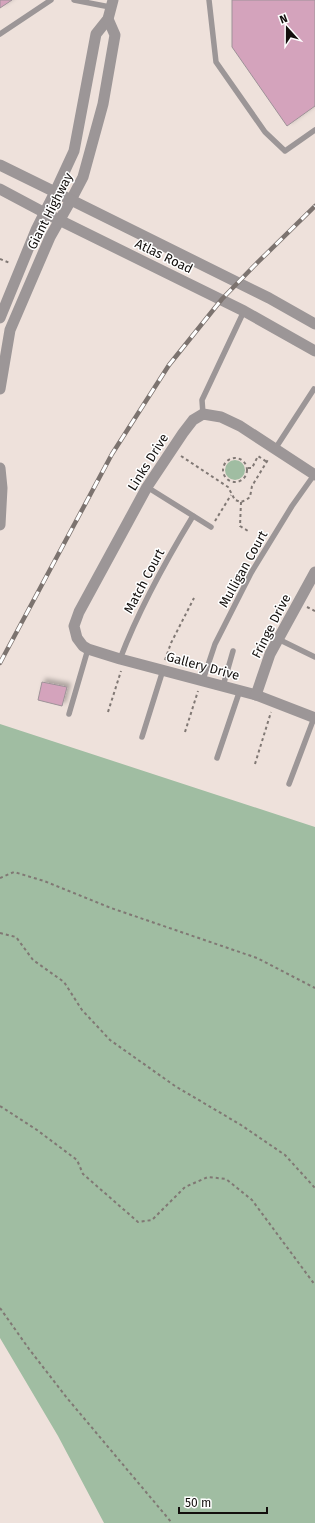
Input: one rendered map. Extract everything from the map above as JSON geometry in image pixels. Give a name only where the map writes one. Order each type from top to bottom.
[{"type":"street","name":"Giant Highway","points":[[0,318],[45,212],[74,151],[96,34],[110,9]]},
{"type":"street","name":"Giant Highway","points":[[0,389],[10,330],[50,237],[84,177],[103,104],[115,36],[110,9]]},
{"type":"street","name":"Atlas Road","points":[[0,166],[269,298],[315,324]]},
{"type":"street","name":"Atlas Road","points":[[0,190],[244,311],[315,350]]},
{"type":"street","points":[[203,414],[221,417],[240,426],[314,475]]},
{"type":"street","name":"Links Drive","points":[[86,648],[77,638],[74,626],[79,612],[147,487],[193,420],[203,414]]},
{"type":"street","points":[[0,468],[2,488],[0,525]]},
{"type":"street","name":"Fringe Drive","points":[[256,695],[270,654],[315,572]]},
{"type":"street","name":"Gallery Drive","points":[[86,648],[122,660],[240,690],[315,718]]},
{"type":"lane","points":[[0,34],[51,0]]},
{"type":"lane","points":[[74,0],[110,9]]},
{"type":"lane","points":[[209,0],[216,62],[265,132],[285,152],[315,130]]},
{"type":"lane","points":[[203,414],[202,400],[244,311]]},
{"type":"lane","points":[[275,449],[314,389]]},
{"type":"lane","name":"Mulligan Court","points":[[203,680],[215,644],[251,573],[292,506],[314,475]]},
{"type":"lane","points":[[147,487],[211,528]]},
{"type":"lane","name":"Match Court","points":[[122,660],[131,631],[166,561],[193,516]]},
{"type":"lane","points":[[278,638],[315,657]]},
{"type":"lane","points":[[69,714],[86,648]]},
{"type":"lane","points":[[223,686],[233,651]]},
{"type":"lane","points":[[142,737],[162,670]]},
{"type":"lane","points":[[217,758],[240,690]]},
{"type":"lane","points":[[289,784],[315,718]]},
{"type":"path","points":[[172,450],[228,487],[235,500],[241,502],[250,497],[252,486],[275,449]]},
{"type":"path","points":[[248,468],[252,468],[258,456],[267,462]]},
{"type":"path","points":[[231,458],[239,458],[244,461],[248,468],[247,475],[241,481],[232,482],[227,479],[224,476],[223,467],[225,463],[231,458]]},
{"type":"path","points":[[224,484],[227,479]]},
{"type":"path","points":[[211,528],[231,495]]},
{"type":"path","points":[[241,502],[240,526],[248,531]]},
{"type":"path","points":[[162,670],[171,643],[194,598]]},
{"type":"path","points":[[108,712],[122,660]]},
{"type":"path","points":[[185,732],[203,680]]},
{"type":"path","points":[[255,764],[274,702]]},
{"type":"path","points":[[0,878],[14,872],[44,881],[111,908],[257,958],[315,988]]},
{"type":"path","points":[[0,934],[16,937],[33,960],[64,982],[82,1010],[110,1040],[175,1086],[241,1125],[285,1155],[315,1188]]},
{"type":"path","points":[[0,1106],[38,1130],[77,1160],[83,1174],[138,1222],[152,1220],[185,1187],[208,1177],[226,1179],[252,1200],[315,1285]]},
{"type":"path","points":[[0,1308],[68,1398],[172,1523]]},
{"type":"green space","points":[[231,460],[239,460],[245,466],[245,474],[239,480],[231,480],[225,474],[225,466]]},
{"type":"green space","points":[[0,724],[315,827],[315,1523],[104,1523],[58,1436],[0,1338]]},
{"type":"building","points":[[0,0],[12,0],[0,8]]},
{"type":"building","points":[[232,0],[315,0],[315,106],[287,126],[232,47]]},
{"type":"building","points":[[42,682],[67,687],[62,706],[38,700]]},
{"type":"railway","points":[[0,663],[112,454],[169,365],[222,299],[315,206]]}]
